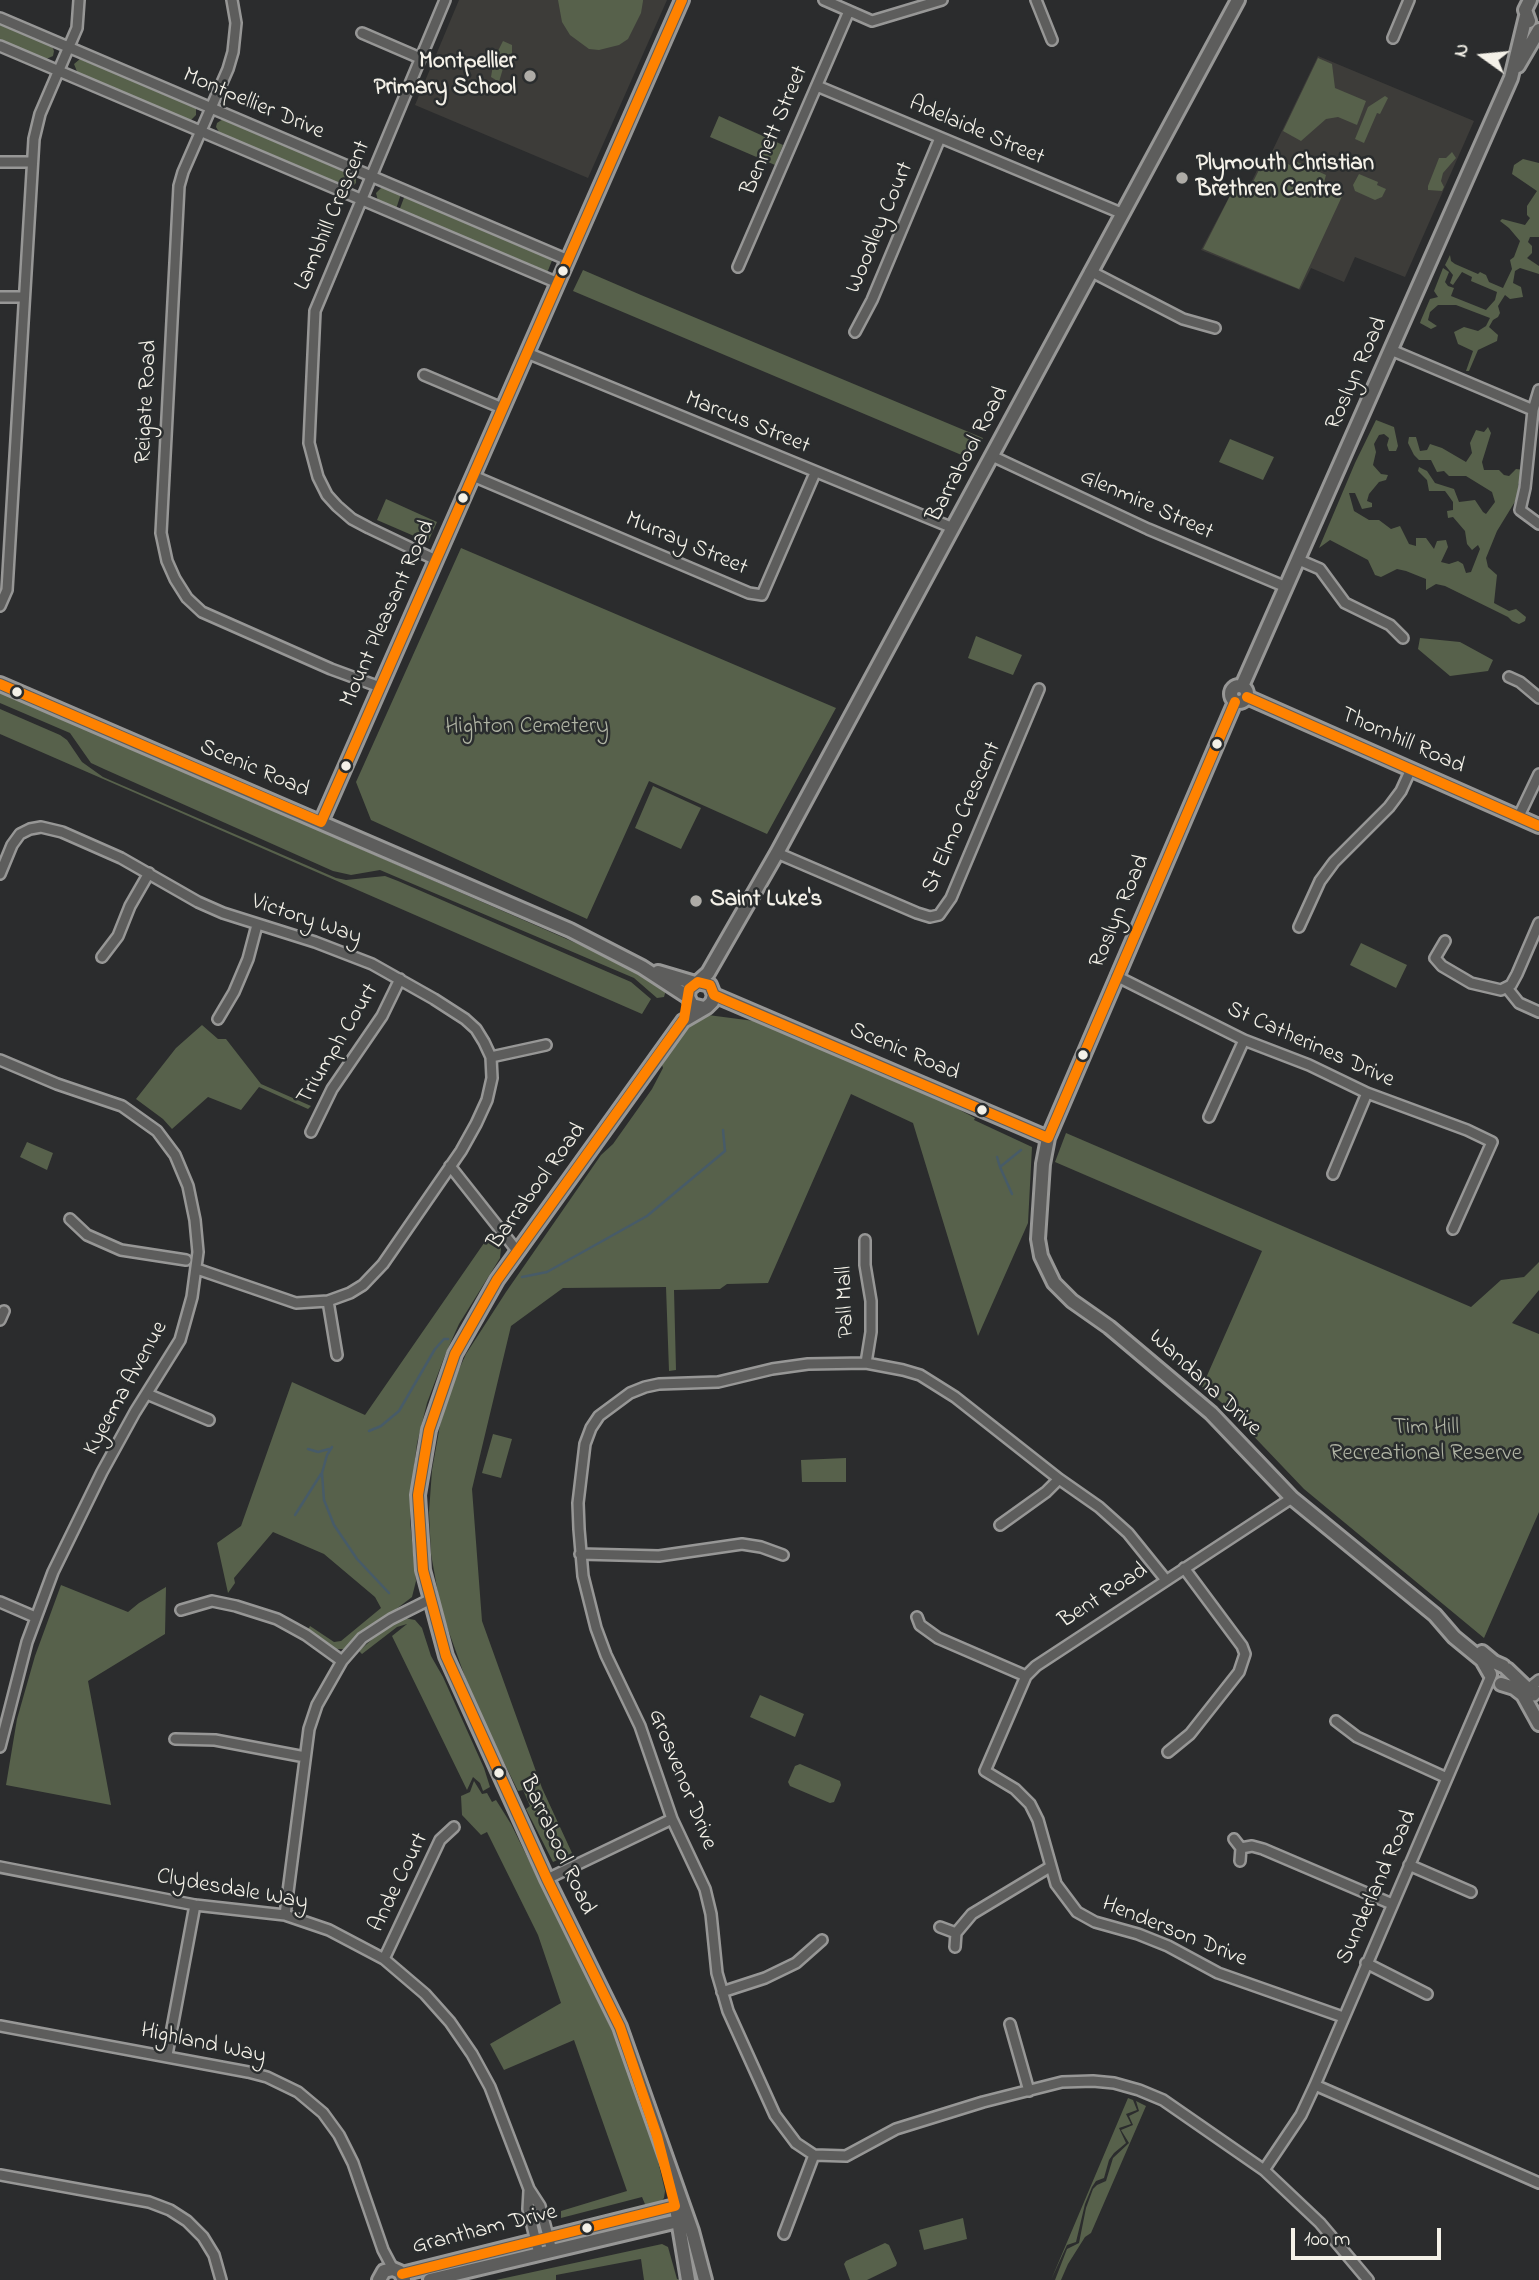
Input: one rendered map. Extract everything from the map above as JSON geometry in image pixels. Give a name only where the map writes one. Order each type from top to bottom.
[{"type":"street","points":[[0,607],[7,590],[5,543],[35,128],[77,28],[79,0]]},
{"type":"street","name":"Reigate Road","points":[[232,0],[236,23],[233,52],[183,172],[177,203],[161,533],[167,561],[187,598],[202,612],[331,669],[380,687]]},
{"type":"street","name":"Lambhill Crescent","points":[[436,560],[352,519],[327,495],[310,451],[310,407],[316,310],[445,0]]},
{"type":"street","name":"Mount Pleasant Road","points":[[321,822],[682,0]]},
{"type":"street","points":[[824,0],[872,21],[942,0]]},
{"type":"street","points":[[1036,0],[1052,40]]},
{"type":"street","name":"Barrabool Road","points":[[697,982],[708,973],[777,853],[1238,0]]},
{"type":"street","points":[[1393,38],[1409,0]]},
{"type":"street","points":[[1521,0],[1530,22],[1539,28]]},
{"type":"street","name":"Roslyn Road","points":[[1511,78],[1523,37],[1526,6],[1530,0]]},
{"type":"street","name":"Bennett Street","points":[[738,267],[849,11]]},
{"type":"street","name":"Montpellier Drive","points":[[0,18],[568,260]]},
{"type":"street","name":"Roslyn Road","points":[[1048,1139],[1286,587],[1511,78],[1539,28]]},
{"type":"street","points":[[362,33],[420,58]]},
{"type":"street","name":"Montpellier Drive","points":[[0,46],[558,283]]},
{"type":"street","points":[[1511,78],[1527,60],[1539,53]]},
{"type":"street","name":"Adelaide Street","points":[[817,86],[1121,213]]},
{"type":"street","name":"Woodley Court","points":[[855,331],[872,300],[940,138]]},
{"type":"street","points":[[0,162],[32,162]]},
{"type":"street","points":[[1090,271],[1183,319],[1215,328]]},
{"type":"street","points":[[0,298],[24,298]]},
{"type":"street","points":[[1391,350],[1533,410]]},
{"type":"street","name":"Marcus Street","points":[[527,354],[953,528]]},
{"type":"street","points":[[425,375],[502,408]]},
{"type":"street","points":[[1539,390],[1533,410],[1525,488],[1520,510],[1539,524]]},
{"type":"street","name":"Glenmire Street","points":[[992,456],[1148,529],[1286,587]]},
{"type":"street","name":"Murray Street","points":[[473,476],[749,593],[762,595],[815,472]]},
{"type":"street","points":[[1299,560],[1320,569],[1345,603],[1390,625],[1403,638]]},
{"type":"street","points":[[1509,677],[1520,682],[1539,698]]},
{"type":"street","name":"Scenic Road","points":[[0,684],[570,930],[642,967],[688,998]]},
{"type":"street","name":"St Elmo Crescent","points":[[777,853],[922,915],[939,915],[951,898],[1039,689]]},
{"type":"street","name":"Thornhill Road","points":[[1241,695],[1539,826]]},
{"type":"street","points":[[1299,927],[1320,881],[1334,862],[1389,807],[1401,791],[1411,769]]},
{"type":"street","points":[[1519,816],[1539,774]]},
{"type":"street","name":"Victory Way","points":[[0,874],[12,845],[20,834],[30,829],[41,827],[76,838],[149,873],[198,902],[257,925],[340,951],[400,979],[465,1019],[476,1029],[491,1058]]},
{"type":"street","points":[[102,957],[118,936],[130,906],[149,873]]},
{"type":"street","points":[[1445,942],[1433,962],[1471,983],[1498,991],[1507,988],[1524,962],[1539,923]]},
{"type":"street","points":[[218,1019],[234,992],[248,959],[257,925]]},
{"type":"street","name":"Barrabool Road","points":[[714,992],[716,976],[735,928]]},
{"type":"street","name":"Scenic Road","points":[[642,967],[697,982]]},
{"type":"street","name":"St Catherines Drive","points":[[1116,976],[1244,1040],[1309,1065],[1367,1093],[1492,1142],[1454,1229]]},
{"type":"street","name":"Triumph Court","points":[[311,1132],[332,1089],[382,1016],[400,979]]},
{"type":"street","points":[[697,982],[704,982],[714,992],[712,1002],[705,1007],[696,1007],[688,998],[689,989],[697,982]]},
{"type":"street","points":[[1507,988],[1519,1003],[1539,1012]]},
{"type":"street","name":"Scenic Road","points":[[714,992],[1048,1139]]},
{"type":"street","name":"Barrabool Road","points":[[684,1020],[688,998]]},
{"type":"street","name":"Barrabool Road","points":[[705,1007],[684,1020],[497,1280],[455,1354],[429,1430],[418,1495],[423,1570],[446,1656],[547,1879],[620,2027],[657,2136],[679,2213],[705,2280]]},
{"type":"street","name":"Scenic Road","points":[[705,1007],[743,1007]]},
{"type":"street","points":[[1209,1116],[1244,1040]]},
{"type":"street","points":[[197,1269],[212,1272],[289,1302],[311,1304],[350,1293],[369,1280],[383,1264],[476,1124],[487,1100],[492,1078],[491,1058],[546,1045]]},
{"type":"street","name":"Kyeema Avenue","points":[[0,1060],[57,1084],[112,1101],[131,1111],[157,1131],[179,1163],[188,1186],[197,1230],[197,1269],[188,1317],[180,1340],[75,1523],[35,1617],[12,1694],[0,1747]]},
{"type":"street","points":[[1333,1174],[1367,1093]]},
{"type":"street","name":"Wandana Drive","points":[[1048,1139],[1043,1157],[1038,1239],[1041,1258],[1054,1283],[1072,1301],[1109,1327],[1211,1413],[1292,1498],[1534,1693],[1539,1724]]},
{"type":"street","points":[[450,1166],[518,1252]]},
{"type":"street","points":[[70,1219],[87,1235],[125,1251],[186,1260]]},
{"type":"street","name":"Pall Mall","points":[[865,1240],[865,1265],[871,1301],[871,1332],[866,1363]]},
{"type":"street","points":[[328,1301],[337,1355]]},
{"type":"street","name":"Grosvenor Drive","points":[[814,2155],[796,2143],[775,2115],[728,2011],[717,1973],[711,1914],[705,1889],[672,1819],[640,1726],[596,1628],[580,1554],[579,1503],[585,1444],[599,1416],[630,1393],[659,1384],[718,1382],[788,1367],[866,1363],[920,1375],[937,1384],[990,1423],[1059,1479],[1113,1518],[1166,1580]]},
{"type":"street","points":[[147,1394],[209,1420]]},
{"type":"street","points":[[1000,1525],[1046,1492],[1059,1479]]},
{"type":"street","name":"Bent Road","points":[[985,1771],[1026,1676],[1044,1659],[1292,1498]]},
{"type":"street","points":[[580,1554],[659,1556],[742,1544],[761,1546],[783,1555]]},
{"type":"street","points":[[1168,1752],[1191,1734],[1239,1672],[1245,1654],[1242,1646],[1184,1568]]},
{"type":"street","points":[[285,1915],[309,1729],[317,1705],[342,1661],[362,1638],[391,1619],[431,1599]]},
{"type":"street","points":[[181,1610],[212,1601],[236,1606],[277,1619],[306,1635],[342,1661]]},
{"type":"street","points":[[0,1602],[35,1617]]},
{"type":"street","name":"Wandana Drive","points":[[1435,1615],[1451,1634],[1482,1660],[1495,1679],[1534,1693]]},
{"type":"street","points":[[917,1617],[920,1625],[938,1638],[1026,1676]]},
{"type":"street","points":[[1495,1679],[1494,1667],[1505,1667]]},
{"type":"street","name":"Sunderland Road","points":[[1264,2170],[1301,2115],[1447,1778],[1495,1679]]},
{"type":"street","points":[[1336,1721],[1357,1737],[1447,1778]]},
{"type":"street","points":[[175,1739],[215,1740],[305,1757]]},
{"type":"street","name":"Henderson Drive","points":[[985,1771],[1016,1789],[1030,1804],[1038,1820],[1056,1884],[1069,1905],[1095,1922],[1148,1938],[1218,1973],[1343,2017]]},
{"type":"street","points":[[547,1879],[672,1819]]},
{"type":"street","name":"Ande Court","points":[[384,1959],[440,1840],[454,1827]]},
{"type":"street","points":[[1234,1839],[1241,1848],[1240,1861]]},
{"type":"street","points":[[1241,1848],[1252,1846],[1263,1849],[1392,1904]]},
{"type":"street","points":[[1409,1865],[1471,1892]]},
{"type":"street","name":"Clydesdale Way","points":[[0,1867],[195,1905],[285,1915],[329,1930],[384,1959],[425,1994],[450,2022],[472,2054],[495,2099],[529,2189],[540,2206],[552,2251]]},
{"type":"street","points":[[955,1947],[956,1934],[980,1909],[1051,1867]]},
{"type":"street","points":[[167,2055],[195,1905]]},
{"type":"street","points":[[940,1927],[956,1934]]},
{"type":"street","points":[[722,1992],[765,1978],[796,1963],[822,1940]]},
{"type":"street","points":[[1366,1963],[1427,1994]]},
{"type":"street","points":[[1010,2024],[1028,2091]]},
{"type":"street","name":"Highland Way","points":[[0,2026],[167,2055],[267,2077],[298,2092],[323,2113],[347,2150],[383,2250],[387,2276]]},
{"type":"street","points":[[784,2234],[814,2155],[846,2156],[896,2129],[926,2118],[1062,2082],[1093,2081],[1114,2083],[1163,2100],[1264,2170],[1320,2223],[1368,2280]]},
{"type":"street","points":[[1315,2085],[1539,2183]]},
{"type":"street","points":[[0,2175],[149,2202],[170,2210],[187,2221],[202,2237],[214,2255],[221,2280]]},
{"type":"street","name":"Clydesdale Way","points":[[529,2189],[528,2209],[539,2254]]},
{"type":"street","name":"Barrabool Road","points":[[679,2213],[688,2280]]},
{"type":"street","name":"Grantham Drive","points":[[387,2276],[549,2237],[679,2213]]},
{"type":"street","name":"Grantham Drive","points":[[430,2280],[552,2251],[679,2213]]},
{"type":"shaded area","name":"Montpellier Primary School","points":[[459,0],[667,0],[588,178],[415,105]]},
{"type":"shaded area","points":[[1318,56],[1474,121],[1405,277],[1355,257],[1344,282],[1311,268],[1300,290],[1201,250],[1235,186],[1247,191],[1261,162],[1266,164]]},
{"type":"green space","points":[[558,0],[643,1],[641,13],[628,39],[619,45],[599,50],[589,49],[570,35],[562,22]]},
{"type":"green space","points":[[0,23],[51,44],[53,56],[44,60],[0,41]]},
{"type":"green space","points":[[503,41],[512,45],[512,53],[504,65],[499,82],[491,77],[494,59]]},
{"type":"green space","points":[[1318,58],[1332,64],[1335,88],[1366,101],[1357,125],[1338,117],[1326,119],[1301,141],[1283,131]]},
{"type":"green space","points":[[80,59],[191,104],[196,108],[196,115],[191,120],[186,120],[78,74],[74,64]]},
{"type":"green space","points":[[1385,96],[1388,98],[1380,114],[1377,113],[1364,143],[1355,139],[1368,107]]},
{"type":"green space","points":[[719,116],[783,145],[775,165],[710,137]]},
{"type":"green space","points":[[223,119],[352,173],[356,183],[345,188],[221,135],[216,127]]},
{"type":"green space","points":[[1452,152],[1456,158],[1443,173],[1442,191],[1428,190],[1439,158],[1446,158]]},
{"type":"green space","points":[[1271,156],[1290,165],[1293,160],[1326,175],[1321,194],[1344,192],[1299,289],[1203,249],[1235,186],[1248,192],[1262,164],[1266,165]]},
{"type":"green space","points":[[1523,159],[1539,163],[1539,237],[1530,237],[1528,242],[1532,246],[1532,253],[1527,258],[1539,266],[1539,274],[1520,268],[1515,271],[1513,283],[1521,287],[1523,297],[1510,299],[1505,295],[1498,306],[1498,317],[1489,327],[1498,335],[1497,341],[1478,350],[1469,371],[1466,371],[1473,351],[1458,344],[1454,332],[1464,327],[1478,331],[1486,326],[1490,318],[1456,305],[1438,305],[1430,312],[1428,320],[1437,326],[1431,329],[1420,323],[1430,299],[1438,297],[1434,291],[1443,268],[1449,272],[1445,282],[1454,288],[1451,296],[1486,310],[1495,300],[1497,292],[1471,281],[1472,277],[1462,272],[1453,285],[1450,283],[1453,275],[1445,265],[1450,255],[1455,264],[1486,275],[1489,282],[1503,288],[1512,269],[1510,260],[1514,257],[1520,241],[1500,221],[1502,219],[1525,225],[1530,218],[1527,215],[1527,206],[1537,191],[1512,174],[1514,165]]},
{"type":"green space","points":[[1359,174],[1378,182],[1377,185],[1386,189],[1382,197],[1375,200],[1355,191],[1353,185]]},
{"type":"green space","points":[[382,187],[401,194],[396,209],[378,201],[376,193]]},
{"type":"green space","points":[[405,195],[553,258],[547,273],[399,211]]},
{"type":"green space","points":[[583,270],[983,438],[971,459],[573,291]]},
{"type":"green space","points":[[1376,420],[1394,427],[1398,446],[1396,451],[1389,451],[1389,438],[1384,434],[1379,435],[1374,444],[1376,452],[1373,465],[1381,474],[1388,475],[1386,480],[1379,482],[1369,494],[1367,501],[1372,503],[1372,507],[1362,509],[1355,493],[1349,493],[1354,511],[1369,520],[1379,520],[1391,529],[1400,526],[1409,544],[1416,546],[1416,538],[1426,538],[1434,549],[1437,541],[1446,540],[1448,547],[1441,562],[1449,564],[1458,561],[1463,564],[1466,573],[1471,572],[1480,549],[1478,545],[1472,550],[1467,544],[1465,531],[1453,517],[1448,518],[1447,511],[1453,510],[1453,502],[1445,491],[1429,491],[1427,480],[1418,471],[1419,467],[1427,471],[1435,483],[1454,489],[1459,502],[1475,500],[1486,514],[1495,502],[1492,492],[1466,476],[1449,476],[1444,471],[1437,472],[1431,460],[1419,460],[1414,455],[1408,443],[1409,437],[1416,437],[1420,451],[1427,450],[1430,444],[1466,462],[1472,453],[1470,443],[1476,430],[1484,432],[1488,427],[1491,433],[1482,462],[1484,470],[1499,470],[1509,476],[1516,469],[1524,470],[1523,481],[1518,484],[1520,491],[1497,531],[1486,558],[1488,567],[1497,575],[1494,603],[1509,611],[1516,609],[1526,617],[1525,621],[1519,624],[1512,621],[1445,586],[1436,584],[1426,590],[1426,579],[1406,571],[1397,569],[1381,577],[1375,575],[1368,560],[1330,540],[1319,548]]},
{"type":"green space","points":[[1230,439],[1274,457],[1263,480],[1219,462]]},
{"type":"green space","points":[[386,499],[437,522],[428,542],[377,520]]},
{"type":"green space","name":"Highton Cemetery","points":[[461,548],[836,708],[767,834],[649,781],[587,919],[371,820],[356,782]]},
{"type":"green space","points":[[976,636],[1022,655],[1013,675],[968,658]]},
{"type":"green space","points":[[1420,638],[1460,642],[1493,660],[1488,671],[1450,676],[1418,649]]},
{"type":"green space","points":[[0,691],[633,968],[666,990],[664,997],[657,998],[634,978],[380,870],[351,875],[333,871],[104,769],[91,763],[70,733],[0,703]]},
{"type":"green space","points":[[0,709],[60,735],[67,740],[82,762],[103,777],[336,878],[346,880],[385,876],[398,881],[631,982],[651,999],[642,1014],[0,734]]},
{"type":"green space","points":[[653,786],[701,808],[681,849],[635,828]]},
{"type":"green space","points":[[1361,943],[1407,965],[1396,988],[1350,965]]},
{"type":"green space","points":[[702,1016],[754,1021],[797,1036],[931,1095],[975,1118],[974,1120],[1032,1147],[1028,1223],[978,1336],[913,1123],[851,1094],[768,1283],[727,1284],[720,1289],[674,1290],[676,1370],[669,1371],[666,1287],[563,1288],[511,1326],[472,1489],[482,1621],[542,1788],[572,1853],[553,1862],[526,1809],[530,1806],[523,1790],[518,1791],[473,1699],[441,1610],[431,1554],[429,1512],[432,1470],[440,1425],[451,1387],[466,1354],[506,1292],[601,1155],[613,1144],[652,1089],[662,1065],[678,1040]]},
{"type":"green space","points":[[202,1025],[218,1039],[226,1039],[261,1084],[311,1106],[308,1109],[259,1087],[241,1110],[208,1097],[172,1129],[136,1099],[176,1048]]},
{"type":"green space","name":"Tim Hill Recreational Reserve","points":[[1066,1133],[1471,1307],[1501,1280],[1524,1277],[1539,1262],[1539,1290],[1512,1323],[1539,1334],[1539,1512],[1484,1638],[1304,1489],[1221,1402],[1202,1387],[1262,1251],[1055,1162]]},
{"type":"green space","points":[[27,1142],[53,1153],[47,1170],[20,1157]]},
{"type":"green space","points":[[491,1233],[501,1248],[500,1258],[459,1324],[445,1355],[427,1403],[417,1443],[410,1521],[416,1581],[412,1597],[344,1649],[332,1649],[307,1631],[310,1626],[334,1642],[341,1641],[381,1608],[375,1597],[324,1554],[273,1532],[234,1578],[235,1583],[228,1593],[217,1543],[241,1526],[292,1382],[365,1415]]},
{"type":"green space","points":[[493,1434],[512,1439],[501,1478],[482,1473]]},
{"type":"green space","points":[[846,1458],[846,1482],[802,1482],[801,1460]]},
{"type":"green space","points":[[61,1585],[128,1612],[166,1587],[165,1634],[88,1681],[111,1805],[6,1785],[17,1719],[35,1656]]},
{"type":"green space","points":[[404,1618],[415,1620],[422,1628],[431,1656],[484,1768],[490,1787],[483,1791],[480,1783],[473,1777],[467,1790],[392,1636],[407,1624],[397,1627],[362,1654],[359,1651],[377,1635]]},
{"type":"green space","points":[[760,1695],[804,1714],[795,1737],[750,1717]]},
{"type":"green space","points":[[800,1764],[840,1781],[834,1802],[830,1803],[790,1786],[788,1782],[795,1766]]},
{"type":"green space","points":[[474,1781],[482,1794],[487,1793],[492,1802],[496,1800],[511,1824],[633,2078],[665,2191],[664,2198],[657,2206],[647,2209],[642,2197],[561,2218],[561,2211],[627,2191],[574,2040],[504,2070],[490,2044],[561,2003],[538,1935],[487,1832],[481,1835],[462,1815],[461,1796],[470,1792]]},
{"type":"green space","points":[[1128,2098],[1133,2100],[1137,2110],[1126,2114],[1131,2124],[1119,2128],[1126,2143],[1109,2160],[1104,2178],[1096,2181],[1092,2187],[1076,2242],[1067,2245],[1051,2280]]},
{"type":"green space","points":[[1136,2101],[1146,2106],[1091,2233],[1085,2237],[1061,2280],[1055,2280],[1067,2249],[1079,2243],[1093,2189],[1106,2181],[1113,2158],[1129,2143],[1121,2130],[1133,2125],[1129,2116],[1139,2111]]},
{"type":"green space","points":[[963,2218],[967,2239],[924,2250],[919,2230]]},
{"type":"green space","points":[[885,2243],[889,2245],[896,2266],[867,2280],[850,2280],[844,2264],[846,2261]]},
{"type":"green space","points":[[662,2244],[668,2247],[677,2279],[682,2280],[644,2280],[641,2259],[556,2275],[556,2280],[496,2280]]},
{"type":"waterway","points":[[522,1277],[547,1272],[647,1216],[725,1151],[723,1130]]},
{"type":"waterway","points":[[1012,1194],[1000,1167],[1021,1150]]},
{"type":"waterway","points":[[997,1157],[1000,1167]]},
{"type":"waterway","points":[[369,1431],[381,1426],[399,1411],[435,1349],[444,1339],[448,1339]]},
{"type":"waterway","points":[[332,1447],[322,1473],[324,1500],[334,1525],[357,1559],[389,1593]]},
{"type":"waterway","points":[[308,1449],[318,1452],[329,1449]]},
{"type":"waterway","points":[[295,1515],[321,1474]]},
{"type":"transit line","points":[[321,822],[682,0]]},
{"type":"transit line","points":[[0,684],[321,822]]},
{"type":"transit line","points":[[1247,697],[1539,826]]},
{"type":"transit line","points":[[1048,1138],[1235,702]]},
{"type":"transit line","points":[[402,2274],[675,2206],[657,2136],[620,2027],[547,1879],[446,1656],[423,1570],[418,1495],[429,1430],[455,1354],[497,1280],[684,1019],[689,989],[698,982],[710,985],[714,995],[725,1000],[1048,1138]]},
{"type":"place","name":"Montpellier Primary School","points":[[530,76]]},
{"type":"place","name":"Plymouth Christian Brethren Centre","points":[[1182,178]]},
{"type":"place","name":"Saint Luke's","points":[[696,901]]}]
